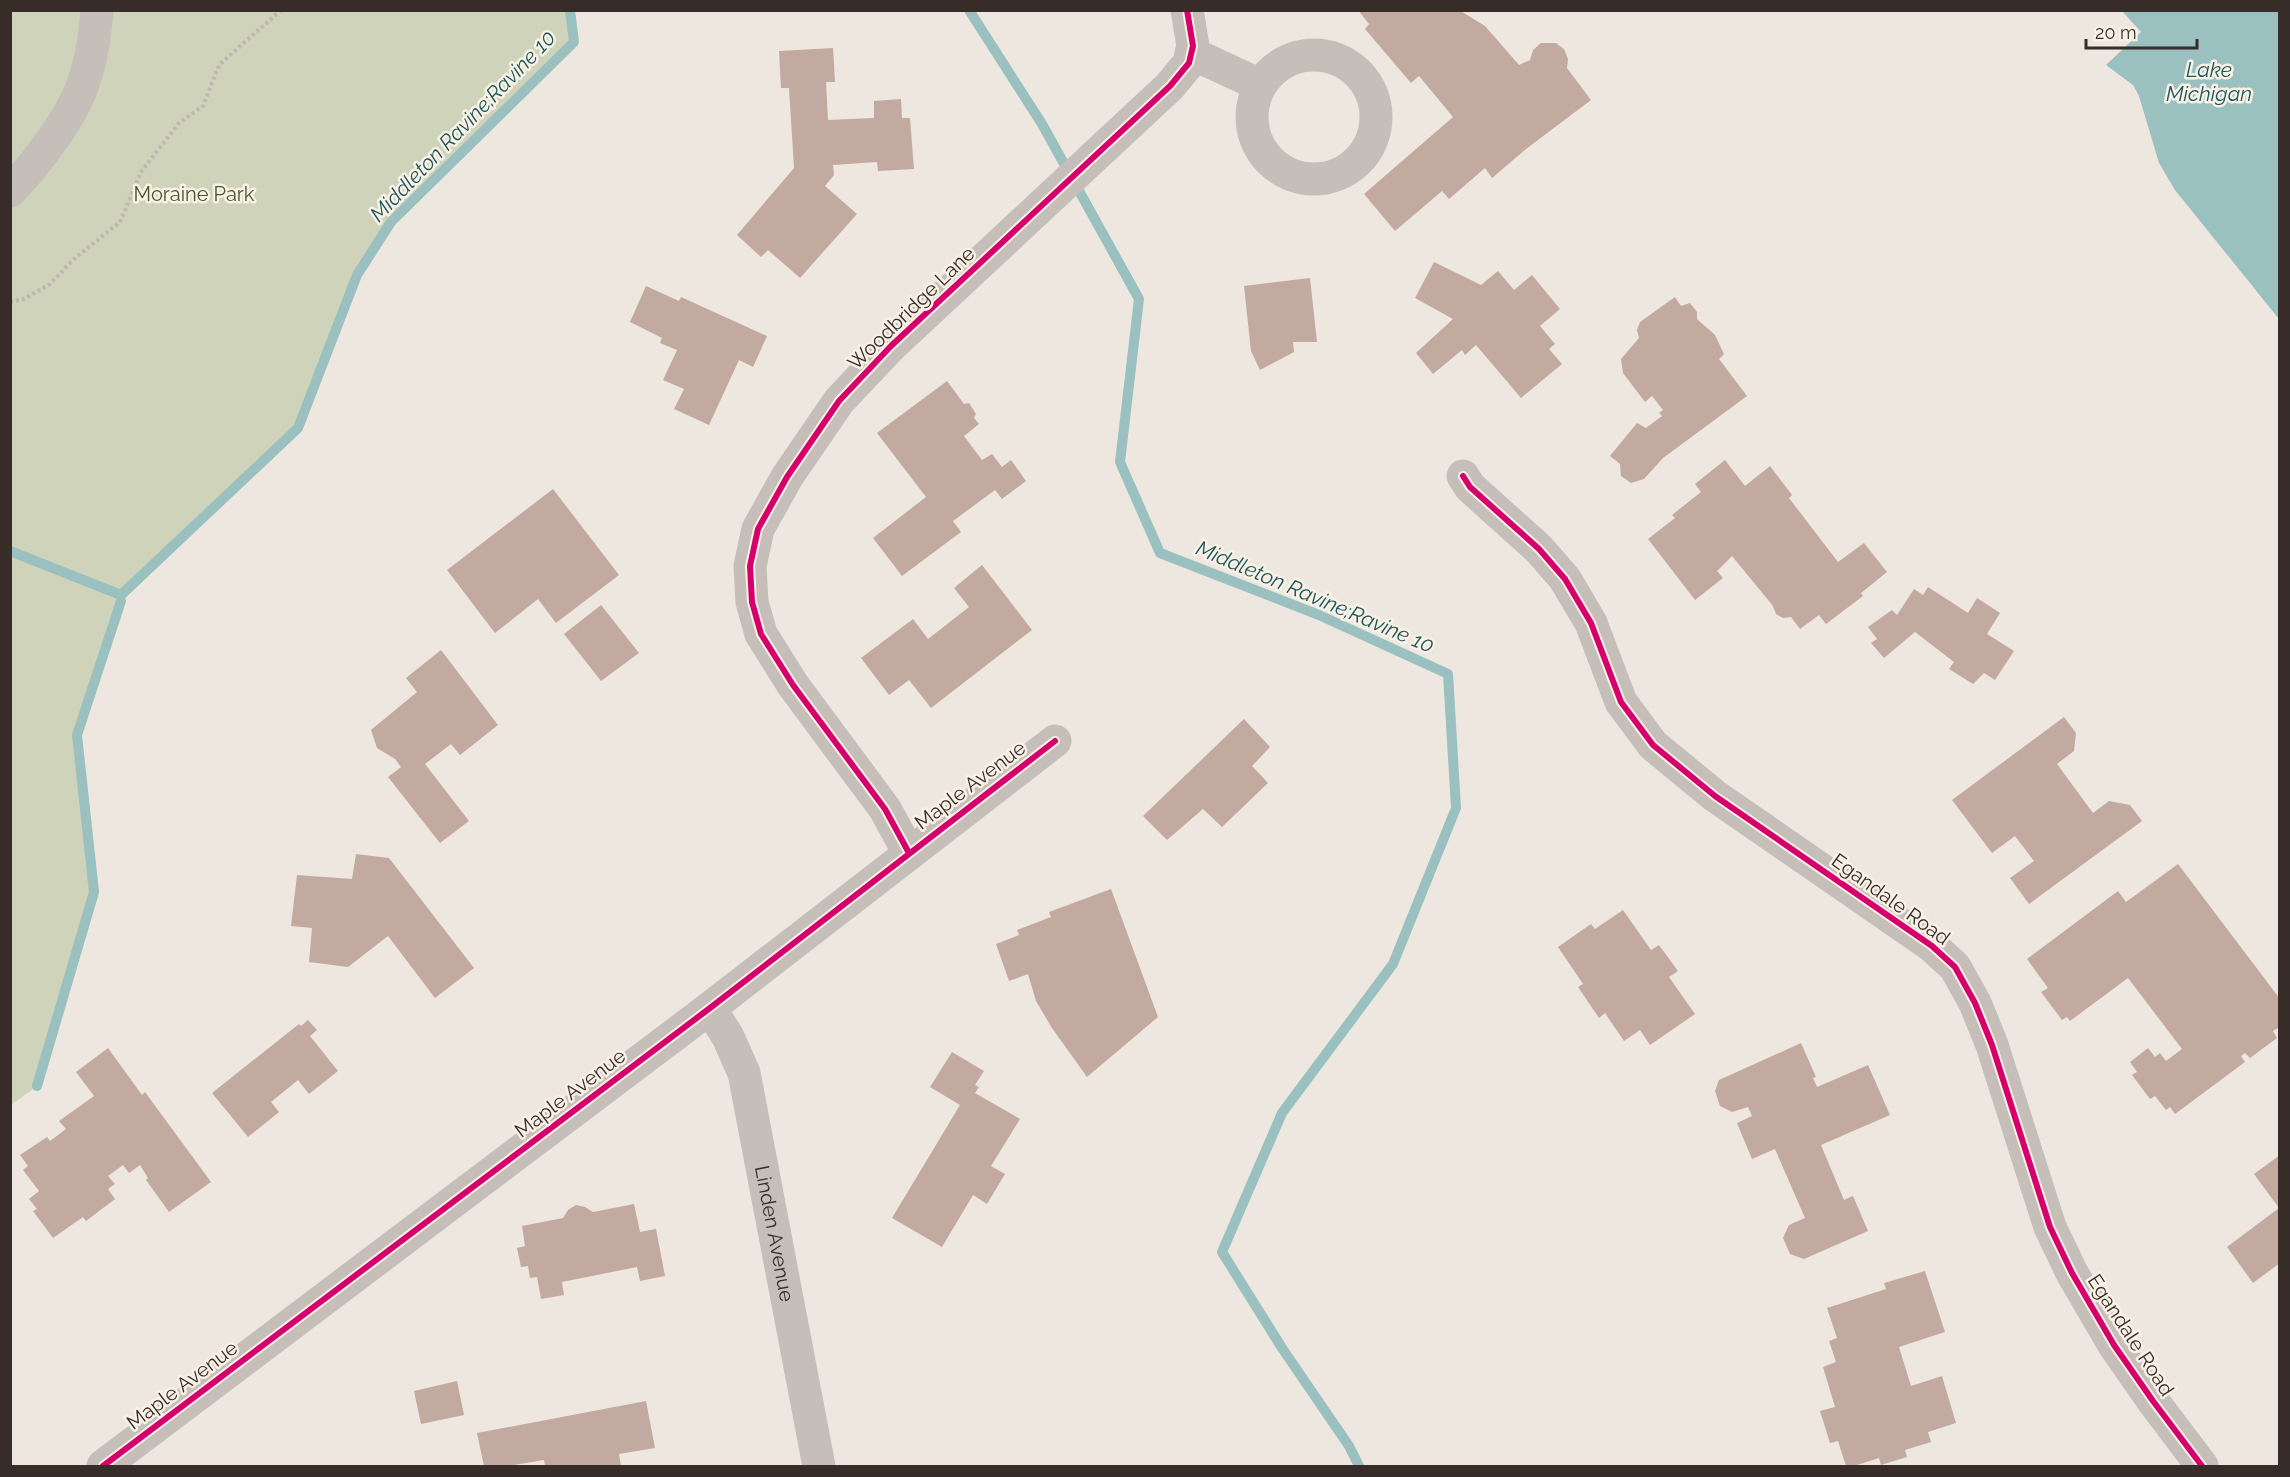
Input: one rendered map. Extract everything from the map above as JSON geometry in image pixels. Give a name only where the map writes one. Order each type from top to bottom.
[{"type":"street","points":[[10,191],[52,139],[80,93],[94,39],[97,10]]},
{"type":"street","points":[[1188,10],[1193,46],[1191,53],[1260,85]]},
{"type":"street","name":"Woodbridge Lane","points":[[909,853],[885,809],[793,685],[761,634],[752,602],[750,567],[758,529],[787,477],[839,401],[891,346],[1170,86],[1189,63],[1191,53]]},
{"type":"street","name":"Egandale Road","points":[[1463,476],[1470,487],[1539,549],[1565,579],[1591,623],[1621,702],[1653,745],[1714,796],[1932,946],[1955,967],[1975,1003],[1992,1045],[2050,1227],[2072,1273],[2114,1345],[2202,1467]]},
{"type":"street","name":"Maple Avenue","points":[[103,1467],[710,1008],[1055,741]]},
{"type":"street","name":"Linden Avenue","points":[[710,1008],[728,1037],[744,1073],[819,1467]]},
{"type":"path","points":[[10,302],[24,299],[50,284],[74,259],[120,222],[141,172],[179,123],[203,105],[219,65],[281,10]]},
{"type":"green space","name":"Moraine Park","points":[[11,11],[570,11],[574,42],[391,222],[357,275],[298,428],[121,601],[77,735],[94,892],[37,1086],[11,1105]]},
{"type":"water","name":"Lake Michigan","points":[[2122,11],[2279,11],[2279,319],[2175,190],[2159,163],[2139,96],[2133,85],[2106,65],[2141,32]]},
{"type":"building","points":[[1358,10],[1459,10],[1485,26],[1519,65],[1530,60],[1533,50],[1541,43],[1556,43],[1564,49],[1568,59],[1567,68],[1591,100],[1492,178],[1485,168],[1449,199],[1442,191],[1395,231],[1364,194],[1453,117],[1419,76],[1411,83],[1365,29],[1369,24]]},
{"type":"building","points":[[833,48],[835,82],[826,82],[828,120],[874,118],[874,101],[901,99],[902,118],[910,118],[914,169],[878,171],[877,162],[833,165],[834,175],[825,186],[857,214],[800,278],[768,250],[761,257],[737,235],[794,168],[789,88],[781,88],[779,51]]},
{"type":"building","points":[[1434,262],[1481,285],[1498,271],[1514,290],[1532,275],[1560,309],[1540,326],[1555,344],[1549,349],[1562,364],[1521,398],[1476,345],[1465,355],[1462,350],[1433,374],[1416,353],[1453,319],[1415,298]]},
{"type":"building","points":[[1310,278],[1317,342],[1293,342],[1294,352],[1260,370],[1251,351],[1244,286]]},
{"type":"building","points":[[646,286],[679,301],[681,297],[767,336],[753,367],[739,360],[709,425],[674,409],[684,389],[663,380],[677,350],[660,343],[662,338],[630,322]]},
{"type":"building","points":[[1675,297],[1681,306],[1690,303],[1697,312],[1697,319],[1715,335],[1724,354],[1719,359],[1747,396],[1663,458],[1644,479],[1631,483],[1621,476],[1620,464],[1610,456],[1637,423],[1646,428],[1662,416],[1659,413],[1663,410],[1652,396],[1645,402],[1623,373],[1621,359],[1639,338],[1637,330],[1640,322]]},
{"type":"building","points":[[947,381],[964,404],[969,403],[976,414],[974,418],[979,424],[964,436],[982,460],[992,454],[1002,467],[1011,460],[1026,481],[1002,499],[995,490],[953,521],[961,532],[902,576],[873,538],[926,497],[877,433]]},
{"type":"building","points":[[1725,460],[1745,486],[1770,466],[1792,495],[1789,498],[1838,562],[1864,543],[1887,572],[1861,593],[1863,596],[1826,624],[1819,615],[1800,629],[1791,617],[1783,618],[1776,614],[1773,606],[1732,556],[1717,571],[1723,578],[1695,600],[1648,539],[1675,518],[1672,515],[1701,492],[1695,484]]},
{"type":"building","points":[[553,489],[619,575],[556,623],[538,599],[495,633],[447,570]]},
{"type":"building","points":[[982,565],[1032,630],[931,708],[909,680],[889,695],[861,658],[913,619],[928,639],[969,607],[954,588]]},
{"type":"building","points":[[1928,587],[1968,613],[1977,598],[2000,613],[1987,634],[2014,651],[1995,680],[1984,673],[1973,684],[1949,669],[1954,662],[1915,632],[1884,658],[1871,643],[1877,639],[1868,627],[1892,610],[1897,615],[1914,589],[1923,595]]},
{"type":"building","points":[[601,605],[639,653],[601,681],[564,634]]},
{"type":"building","points":[[441,650],[498,725],[460,755],[451,744],[425,764],[469,821],[440,843],[388,777],[401,767],[395,759],[377,748],[371,730],[417,692],[406,678]]},
{"type":"building","points":[[2064,717],[2076,733],[2074,751],[2057,764],[2093,813],[2109,801],[2130,805],[2142,821],[2029,904],[2010,878],[2034,861],[2015,836],[1992,853],[1952,800]]},
{"type":"building","points":[[1244,719],[1270,747],[1252,766],[1268,783],[1222,827],[1203,809],[1167,840],[1143,816]]},
{"type":"building","points":[[356,854],[389,858],[474,968],[435,998],[388,936],[348,967],[309,962],[312,928],[291,926],[297,875],[352,879]]},
{"type":"building","points":[[2178,864],[2280,999],[2280,1030],[2278,1028],[2273,1031],[2277,1038],[2250,1058],[2245,1053],[2241,1056],[2245,1062],[2175,1114],[2170,1107],[2166,1110],[2155,1096],[2150,1099],[2132,1075],[2137,1072],[2130,1062],[2148,1048],[2155,1057],[2160,1053],[2166,1061],[2182,1049],[2128,978],[2070,1021],[2067,1017],[2062,1020],[2041,992],[2048,988],[2027,959],[2118,891],[2126,902]]},
{"type":"building","points":[[1111,889],[1158,1017],[1087,1077],[1036,1001],[1028,974],[1009,981],[996,944],[1019,935],[1017,930],[1051,917],[1049,912]]},
{"type":"building","points":[[1623,910],[1651,950],[1659,945],[1678,971],[1669,977],[1695,1014],[1650,1045],[1640,1030],[1624,1041],[1605,1013],[1599,1018],[1578,987],[1583,984],[1558,947],[1591,924],[1595,929]]},
{"type":"building","points":[[308,1020],[317,1030],[310,1036],[338,1071],[309,1094],[298,1080],[271,1102],[279,1112],[248,1137],[212,1093],[299,1024],[301,1026]]},
{"type":"building","points":[[1801,1043],[1816,1077],[1813,1078],[1817,1087],[1868,1065],[1890,1115],[1821,1145],[1844,1200],[1853,1196],[1868,1231],[1804,1259],[1790,1254],[1783,1238],[1789,1225],[1805,1218],[1775,1149],[1752,1159],[1737,1123],[1752,1116],[1748,1107],[1732,1112],[1720,1106],[1715,1091],[1719,1080]]},
{"type":"building","points":[[108,1048],[142,1095],[145,1092],[211,1182],[169,1212],[146,1180],[148,1178],[140,1165],[129,1173],[123,1165],[108,1176],[115,1184],[108,1189],[115,1199],[86,1221],[83,1217],[53,1238],[33,1211],[37,1209],[29,1199],[39,1191],[23,1170],[28,1166],[20,1155],[47,1137],[50,1141],[66,1129],[59,1121],[94,1096],[76,1072]]},
{"type":"building","points":[[952,1052],[984,1071],[975,1085],[979,1087],[975,1093],[1020,1119],[991,1166],[1005,1174],[987,1204],[973,1195],[942,1247],[892,1218],[960,1105],[930,1087]]},
{"type":"building","points":[[2280,1155],[2280,1263],[2253,1283],[2227,1247],[2279,1208],[2254,1174]]},
{"type":"building","points":[[634,1204],[640,1232],[656,1229],[665,1276],[640,1281],[637,1267],[562,1282],[564,1295],[541,1299],[537,1277],[530,1278],[528,1266],[521,1267],[517,1248],[525,1246],[522,1226],[563,1218],[568,1210],[576,1205],[593,1212]]},
{"type":"building","points":[[1925,1271],[1945,1332],[1899,1347],[1911,1386],[1942,1376],[1956,1423],[1928,1432],[1931,1442],[1905,1450],[1907,1457],[1881,1465],[1879,1458],[1854,1466],[1846,1466],[1838,1441],[1830,1443],[1820,1411],[1835,1407],[1823,1367],[1836,1362],[1829,1341],[1837,1338],[1827,1308],[1886,1289],[1884,1283]]},
{"type":"building","points":[[457,1381],[464,1415],[421,1424],[414,1391]]},
{"type":"building","points":[[646,1401],[655,1448],[619,1454],[621,1466],[545,1466],[544,1460],[508,1466],[484,1466],[477,1433]]},
{"type":"waterway","name":"Middleton Ravine;Ravine 10","points":[[10,551],[121,595],[298,428],[357,275],[391,222],[574,42],[570,10]]},
{"type":"waterway","name":"Middleton Ravine;Ravine 10","points":[[969,10],[1042,124],[1139,299],[1120,462],[1160,553],[1319,615],[1448,674],[1456,808],[1393,964],[1282,1113],[1222,1252],[1282,1348],[1349,1446],[1359,1466]]},
{"type":"waterway","name":"Middleton Ravine;Ravine 10","points":[[37,1086],[94,892],[77,735],[121,601]]},
{"type":"cycle path","points":[[909,853],[885,809],[793,685],[761,634],[752,602],[750,566],[758,529],[787,477],[839,401],[891,346],[1170,86],[1189,63],[1193,46],[1187,10]]},
{"type":"cycle path","points":[[1463,476],[1470,487],[1539,549],[1565,579],[1591,623],[1621,702],[1653,745],[1715,796],[1932,946],[1955,967],[1975,1003],[1992,1045],[2050,1227],[2072,1273],[2114,1345],[2202,1466]]},
{"type":"cycle path","points":[[103,1466],[710,1008],[1055,741]]}]
